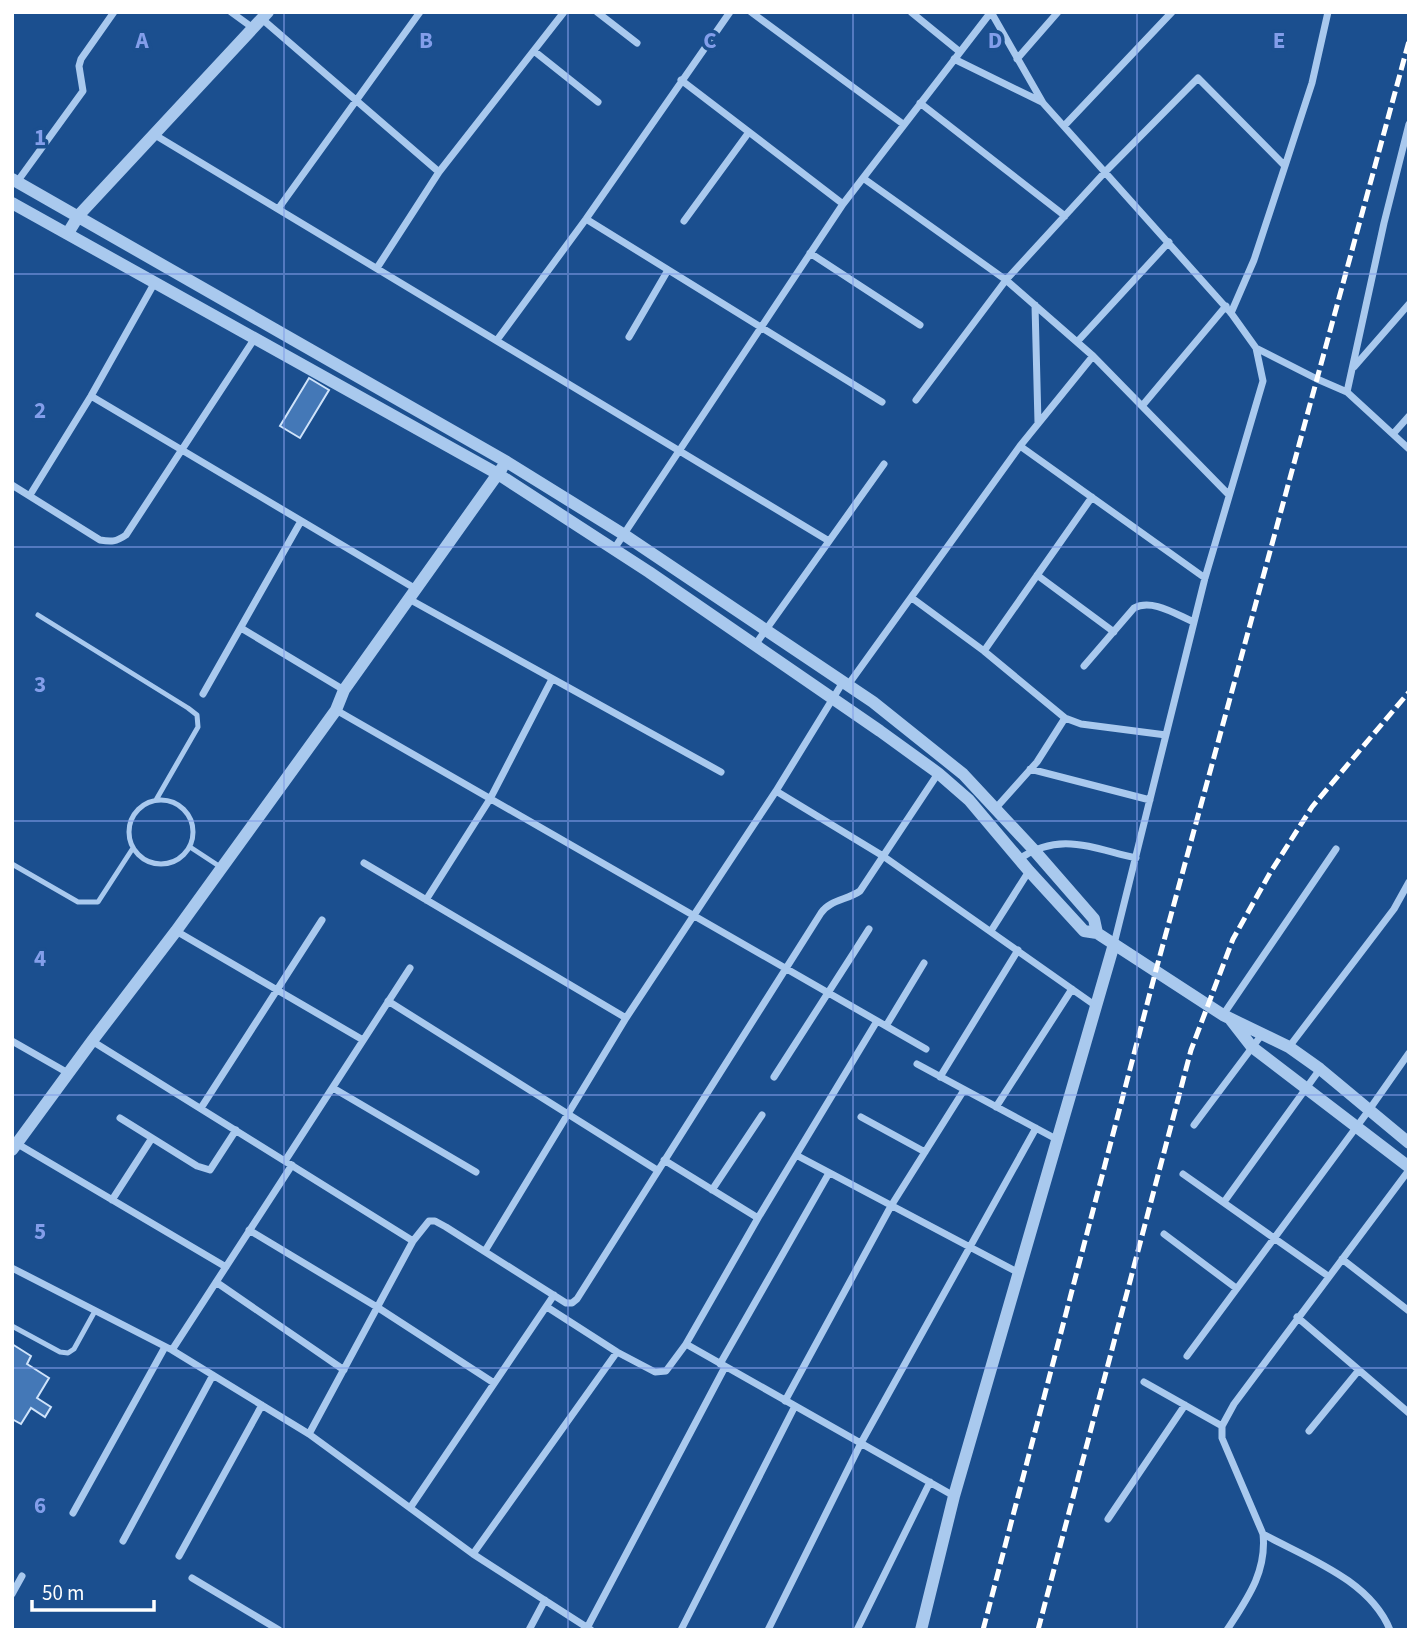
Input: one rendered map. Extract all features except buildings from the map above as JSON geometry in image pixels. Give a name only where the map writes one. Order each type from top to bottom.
[{"type":"street","points":[[114,12],[80,59],[83,91],[15,181],[79,215],[507,462],[624,534],[873,702],[963,775],[1094,919],[1097,933]]},
{"type":"street","points":[[232,12],[261,20],[439,172]]},
{"type":"street","points":[[278,209],[420,12]]},
{"type":"street","points":[[377,268],[439,172],[564,12]]},
{"type":"street","points":[[597,12],[637,43]]},
{"type":"street","points":[[497,340],[586,219],[730,12]]},
{"type":"street","points":[[751,12],[904,124]]},
{"type":"street","points":[[911,12],[957,56],[1043,103]]},
{"type":"street","points":[[614,549],[843,204],[991,12],[1043,103],[1228,309],[1256,348],[1263,382],[1205,578],[1114,944],[954,1496],[921,1630]]},
{"type":"street","points":[[1017,59],[1058,12]]},
{"type":"street","points":[[1064,126],[1172,12]]},
{"type":"street","points":[[1142,406],[1228,309],[1254,260],[1312,83],[1328,12]]},
{"type":"street","points":[[68,233],[79,215],[261,20]]},
{"type":"street","points":[[534,51],[598,102]]},
{"type":"street","points":[[916,400],[1006,280],[1105,172],[1198,78],[1285,166]]},
{"type":"street","points":[[681,80],[843,204]]},
{"type":"street","points":[[920,103],[1065,216]]},
{"type":"street","points":[[1347,391],[1409,124]]},
{"type":"street","points":[[684,221],[749,132]]},
{"type":"street","points":[[155,135],[829,541]]},
{"type":"street","points":[[863,178],[1006,280],[1035,305],[1093,356],[1229,495]]},
{"type":"street","points":[[12,203],[498,474],[614,549],[938,773],[969,800],[1029,871],[1084,930],[1097,933],[1226,1016],[1289,1047],[1320,1069],[1409,1143]]},
{"type":"street","points":[[586,219],[882,402]]},
{"type":"street","points":[[1077,342],[1169,243]]},
{"type":"street","points":[[810,253],[920,324]]},
{"type":"street","points":[[629,337],[668,270]]},
{"type":"street","points":[[30,495],[91,396],[156,281]]},
{"type":"street","points":[[1352,369],[1409,304]]},
{"type":"street","points":[[1035,305],[1038,424]]},
{"type":"street","points":[[12,485],[100,540],[118,541],[126,535],[255,338]]},
{"type":"street","points":[[1256,348],[1347,391],[1409,449]]},
{"type":"street","points":[[485,1251],[626,1018],[776,791],[833,698],[912,598],[1020,446],[1093,356]]},
{"type":"street","points":[[351,392],[361,378]]},
{"type":"street","points":[[91,396],[302,520],[412,594],[552,679],[721,772]]},
{"type":"street","points":[[1393,433],[1409,416]]},
{"type":"street","points":[[1020,446],[1205,578]]},
{"type":"street","points":[[226,1267],[14,1145],[177,931],[336,710],[344,691],[507,462]]},
{"type":"street","points":[[755,645],[884,464]]},
{"type":"street","points":[[984,651],[1092,498]]},
{"type":"street","points":[[203,694],[302,520]]},
{"type":"street","points":[[1037,575],[1114,632]]},
{"type":"street","points":[[912,598],[984,651],[1065,718],[1081,724],[1166,735]]},
{"type":"street","points":[[1084,666],[1134,608],[1144,604],[1194,622]]},
{"type":"street","points":[[241,628],[344,691]]},
{"type":"street","points":[[426,900],[490,799],[552,679]]},
{"type":"street","points":[[336,710],[926,1049]]},
{"type":"street","points":[[995,809],[1030,769],[1065,718]]},
{"type":"street","points":[[309,1434],[412,1241],[429,1221],[435,1221],[566,1303],[577,1299],[825,908],[860,891],[947,761]]},
{"type":"street","points":[[1030,769],[1150,800]]},
{"type":"street","points":[[776,791],[883,856],[1096,1006]]},
{"type":"street","points":[[1019,859],[1033,849],[1047,844],[1067,843],[1136,858]]},
{"type":"street","points":[[1226,1016],[1336,849]]},
{"type":"street","points":[[364,863],[626,1018]]},
{"type":"street","points":[[991,931],[1029,871]]},
{"type":"street","points":[[1289,1047],[1394,909],[1409,882]]},
{"type":"street","points":[[201,1108],[322,920]]},
{"type":"street","points":[[774,1077],[869,929]]},
{"type":"street","points":[[177,931],[363,1041]]},
{"type":"street","points":[[940,1077],[1018,950]]},
{"type":"street","points":[[886,1026],[924,963]]},
{"type":"street","points":[[73,1514],[168,1348],[226,1267],[333,1088],[410,968]]},
{"type":"street","points":[[996,1107],[1072,989]]},
{"type":"street","points":[[388,1001],[657,1170]]},
{"type":"street","points":[[1226,1016],[1252,1047],[1307,1087],[1409,1169],[1297,1317],[1234,1404],[1222,1426],[1222,1438],[1264,1534],[1263,1559],[1256,1583],[1227,1630]]},
{"type":"street","points":[[547,1307],[617,1352],[655,1372],[661,1372],[672,1365],[877,1021]]},
{"type":"street","points":[[1194,1125],[1262,1033]]},
{"type":"street","points":[[12,1041],[68,1073]]},
{"type":"street","points":[[92,1041],[412,1241]]},
{"type":"street","points":[[1186,1356],[1370,1110],[1409,1053]]},
{"type":"street","points":[[917,1064],[1058,1140]]},
{"type":"street","points":[[1224,1202],[1320,1069]]},
{"type":"street","points":[[333,1088],[476,1172]]},
{"type":"street","points":[[785,1401],[891,1206],[964,1090]]},
{"type":"street","points":[[712,1190],[762,1115]]},
{"type":"street","points":[[861,1117],[925,1152]]},
{"type":"street","points":[[120,1118],[197,1166],[210,1170],[236,1130]]},
{"type":"street","points":[[768,1630],[861,1443],[1036,1128]]},
{"type":"street","points":[[112,1200],[152,1138]]},
{"type":"street","points":[[796,1155],[1019,1273]]},
{"type":"street","points":[[664,1160],[758,1218]]},
{"type":"street","points":[[12,1268],[168,1348],[309,1434],[472,1554],[589,1629],[722,1366],[828,1172]]},
{"type":"street","points":[[1183,1174],[1328,1276]]},
{"type":"street","points":[[249,1230],[377,1307],[494,1383]]},
{"type":"street","points":[[1164,1234],[1236,1288]]},
{"type":"street","points":[[1342,1259],[1409,1311]]},
{"type":"street","points":[[216,1282],[344,1370]]},
{"type":"street","points":[[410,1508],[554,1295]]},
{"type":"street","points":[[1297,1317],[1409,1413]]},
{"type":"street","points":[[686,1344],[954,1496]]},
{"type":"street","points":[[472,1554],[617,1352]]},
{"type":"street","points":[[1309,1431],[1359,1370]]},
{"type":"street","points":[[122,1541],[213,1375]]},
{"type":"street","points":[[1144,1382],[1222,1426]]},
{"type":"street","points":[[179,1556],[262,1405]]},
{"type":"street","points":[[1108,1519],[1185,1405]]},
{"type":"street","points":[[681,1630],[795,1406]]},
{"type":"street","points":[[857,1630],[930,1482]]},
{"type":"street","points":[[1264,1534],[1342,1576],[1362,1591],[1376,1606],[1390,1630]]},
{"type":"street","points":[[12,1594],[22,1576]]},
{"type":"street","points":[[192,1578],[279,1630]]},
{"type":"street","points":[[528,1630],[545,1600]]},
{"type":"lane","points":[[38,615],[197,715],[198,727],[156,800]]},
{"type":"lane","points":[[156,800],[175,803],[190,817],[192,827],[190,847],[176,860],[156,864],[139,855],[133,848],[128,831],[134,814],[147,802],[156,800]]},
{"type":"lane","points":[[190,847],[222,868]]},
{"type":"lane","points":[[12,864],[78,902],[98,902],[133,848]]},
{"type":"lane","points":[[12,1326],[60,1352],[68,1353],[74,1349],[95,1311]]},
{"type":"railway","points":[[983,1630],[1156,970],[1409,41]]},
{"type":"railway","points":[[1038,1630],[1191,1050],[1233,939],[1270,873],[1312,807],[1409,692]]}]
